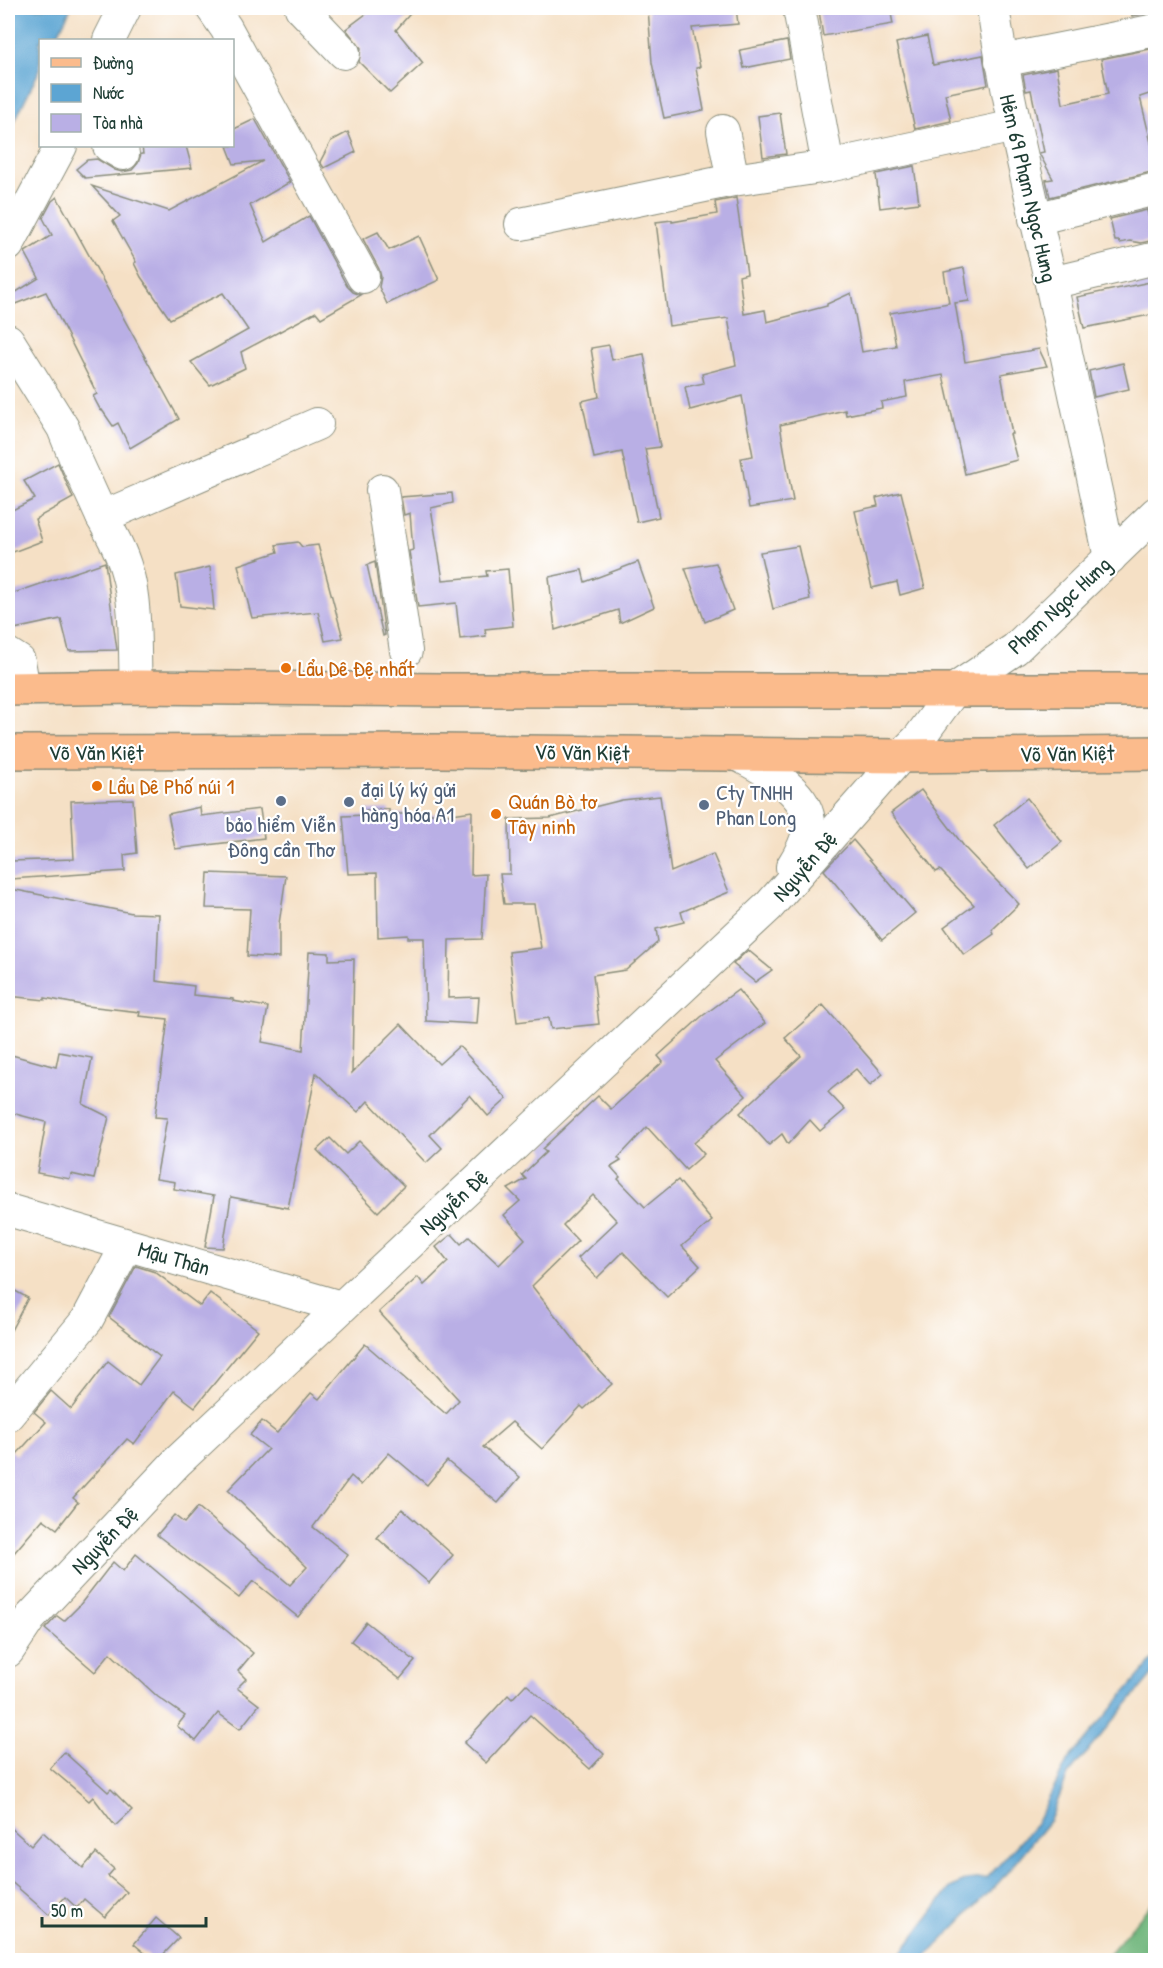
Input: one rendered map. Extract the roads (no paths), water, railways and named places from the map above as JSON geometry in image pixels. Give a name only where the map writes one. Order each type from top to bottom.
[{"type":"main road","points":[[16,689],[136,687],[443,690],[1155,690]]},
{"type":"main road","name":"Võ Văn Kiệt","points":[[8,752],[449,751],[901,756],[1155,753]]},
{"type":"street","points":[[110,39],[125,8]]},
{"type":"street","points":[[212,8],[232,39]]},
{"type":"street","points":[[301,8],[345,53]]},
{"type":"street","points":[[799,8],[828,166]]},
{"type":"street","name":"Hẻm 69 Phạm Ngọc Hưng","points":[[993,8],[1001,61],[1110,558]]},
{"type":"street","points":[[1001,61],[1155,30]]},
{"type":"street","points":[[234,43],[363,277]]},
{"type":"street","points":[[521,224],[733,180],[828,166],[1015,126]]},
{"type":"street","points":[[723,131],[733,180]]},
{"type":"street","points":[[8,245],[60,147]]},
{"type":"street","points":[[1035,219],[1155,189]]},
{"type":"street","points":[[1051,283],[1155,258]]},
{"type":"street","points":[[8,340],[63,428],[102,517],[120,550],[128,573],[132,600],[136,687]]},
{"type":"street","points":[[102,517],[317,424]]},
{"type":"street","points":[[382,490],[406,651]]},
{"type":"street","name":"Phạm Ngọc Hưng","points":[[955,689],[1015,649],[1155,513]]},
{"type":"street","points":[[8,654],[16,658],[21,665],[16,689]]},
{"type":"street","name":"Nguyễn Đệ","points":[[8,1651],[30,1618],[177,1462],[769,906],[901,756],[920,738],[955,689]]},
{"type":"street","points":[[736,754],[778,776],[803,803],[809,827],[800,855],[769,906]]},
{"type":"street","name":"Mậu Thân","points":[[8,1210],[341,1307]]},
{"type":"street","points":[[8,1415],[87,1320],[127,1245]]},
{"type":"water","points":[[8,8],[71,8],[56,39],[39,39],[39,71],[8,135]]},
{"type":"water","points":[[1155,1657],[1155,1671],[1068,1775],[1050,1820],[1000,1881],[923,1960],[896,1960],[950,1888],[966,1880],[987,1878],[1036,1824],[1068,1760]]},
{"type":"place","name":"Lẩu Dê Đệ nhất","points":[[286,668]]},
{"type":"place","name":"Lẩu Dê Phố núi 1","points":[[97,786]]},
{"type":"place","name":"bảo hiểm Viễn Đông cần Thơ","points":[[281,801]]},
{"type":"place","name":"đại lý ký gửi hàng hóa A1","points":[[349,802]]},
{"type":"place","name":"Cty TNHH Phan Long","points":[[704,805]]},
{"type":"place","name":"Quán Bò tơ Tây ninh","points":[[496,814]]}]
